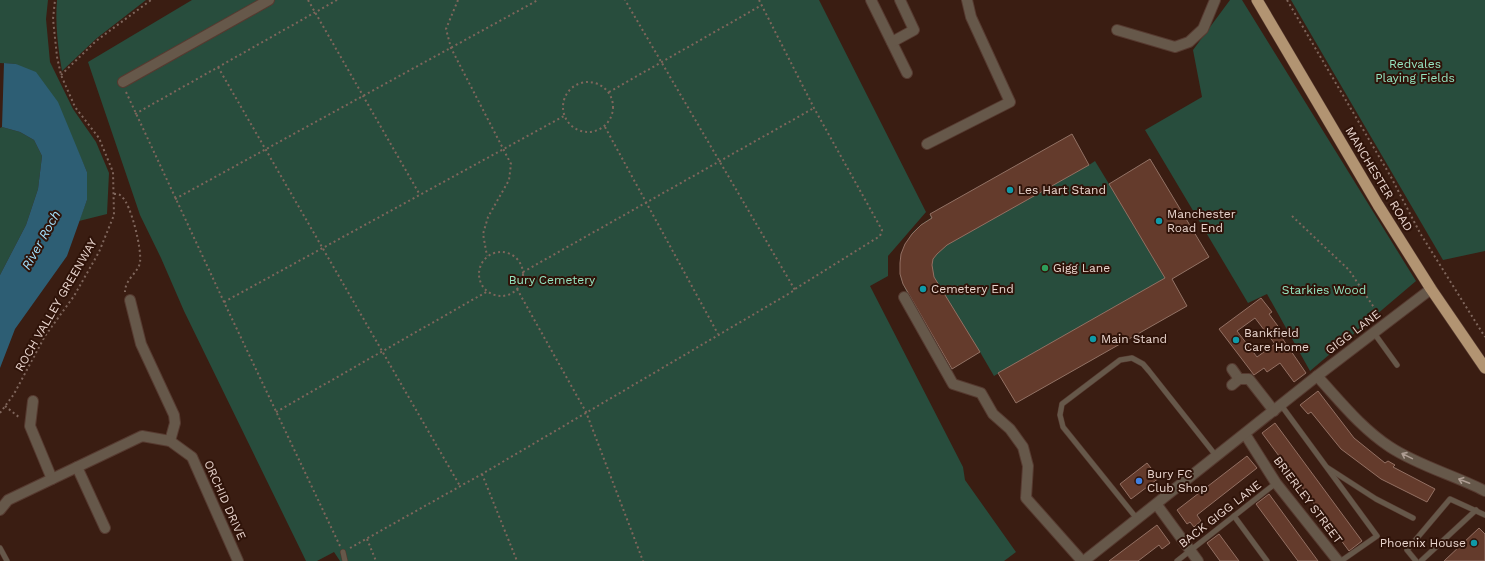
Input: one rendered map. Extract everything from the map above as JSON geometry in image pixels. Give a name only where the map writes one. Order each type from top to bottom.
[{"type":"highway","name":"MANCHESTER ROAD","points":[[1257,0],[1378,205],[1485,368]]},
{"type":"street","points":[[122,82],[269,0]]},
{"type":"street","points":[[892,42],[914,30],[900,0]]},
{"type":"street","points":[[927,144],[1010,102],[971,17],[967,0]]},
{"type":"street","points":[[1117,30],[1175,47],[1189,42],[1203,29],[1215,0]]},
{"type":"street","points":[[875,1],[907,73]]},
{"type":"street","name":"GIGG LANE","points":[[1083,561],[1157,505],[1317,376],[1432,289]]},
{"type":"street","points":[[904,297],[953,384],[981,393],[993,414],[1010,429],[1023,447],[1028,466],[1026,498],[1083,561]]},
{"type":"street","points":[[130,300],[141,344],[174,415],[175,423],[170,441]]},
{"type":"street","points":[[1232,369],[1236,382],[1249,379],[1278,408]]},
{"type":"street","points":[[1317,376],[1361,424],[1390,447],[1412,459],[1443,473],[1469,482],[1485,491]]},
{"type":"street","points":[[33,401],[30,426],[52,479]]},
{"type":"street","name":"BRIERLEY STREET","points":[[1245,434],[1276,483],[1338,561]]},
{"type":"street","name":"ORCHID DRIVE","points":[[0,510],[8,500],[142,436],[170,441],[192,456],[238,561]]},
{"type":"street","points":[[77,468],[105,528]]},
{"type":"street","points":[[1157,505],[1198,561]]},
{"type":"lane","points":[[1374,332],[1397,365]]},
{"type":"lane","points":[[1138,520],[1063,427],[1060,415],[1062,404],[1120,360],[1132,358],[1143,364],[1217,457]]},
{"type":"lane","points":[[1278,408],[1326,466],[1377,536],[1341,561]]},
{"type":"lane","points":[[1326,466],[1376,499],[1413,518]]},
{"type":"lane","name":"BACK GIGG LANE","points":[[1177,561],[1276,483]]},
{"type":"lane","points":[[1416,561],[1407,550],[1450,499],[1485,515]]},
{"type":"lane","points":[[1421,561],[1476,510]]},
{"type":"lane","points":[[1234,516],[1267,561]]},
{"type":"lane","points":[[0,548],[7,561]]},
{"type":"lane","points":[[342,552],[345,561]]},
{"type":"path","name":"ROCH VALLEY GREENWAY","points":[[0,413],[14,394],[45,336],[74,296],[99,252],[114,215],[113,172],[99,138],[75,107],[61,75],[57,57],[53,19],[54,0]]},
{"type":"path","points":[[61,75],[96,40],[151,0]]},
{"type":"path","points":[[308,0],[420,195]]},
{"type":"path","points":[[136,114],[337,0]]},
{"type":"path","points":[[458,0],[446,29],[451,48],[511,164],[509,180],[488,218],[483,234],[487,256]]},
{"type":"path","points":[[175,199],[538,0]]},
{"type":"path","points":[[625,0],[795,290]]},
{"type":"path","points":[[122,82],[175,199],[342,552],[482,474],[795,290],[880,236],[882,230],[814,108],[759,0]]},
{"type":"path","points":[[1287,0],[1391,177],[1420,233],[1485,337]]},
{"type":"path","points":[[609,92],[762,5]]},
{"type":"path","points":[[218,67],[460,486]]},
{"type":"path","points":[[584,82],[597,83],[605,87],[609,92],[613,100],[614,110],[611,118],[605,126],[594,132],[585,133],[570,125],[564,116],[563,110],[567,92],[577,84],[584,82]]},
{"type":"path","points":[[523,272],[814,108]]},
{"type":"path","points":[[224,302],[564,116]]},
{"type":"path","points":[[605,126],[718,335]]},
{"type":"path","points":[[114,194],[119,194],[124,198],[130,212],[136,231],[140,257],[140,264],[128,280],[125,290],[130,300]]},
{"type":"path","points":[[1292,216],[1349,270],[1385,325]]},
{"type":"path","points":[[503,251],[518,259],[522,266],[523,272],[522,280],[518,289],[510,294],[502,296],[497,296],[488,291],[482,286],[478,277],[482,262],[487,256],[503,251]]},
{"type":"path","points":[[518,289],[586,412],[643,561]]},
{"type":"path","points":[[276,412],[488,291]]},
{"type":"path","points":[[5,406],[30,426]]},
{"type":"path","points":[[482,474],[516,561]]},
{"type":"path","points":[[367,539],[376,561]]},
{"type":"green space","points":[[0,0],[48,0],[46,19],[50,62],[73,109],[96,142],[109,173],[107,214],[79,221],[87,200],[87,172],[75,145],[16,64],[0,63]]},
{"type":"green space","points":[[57,0],[146,0],[97,38],[62,71],[57,36]]},
{"type":"green space","name":"Bury Cemetery","points":[[192,0],[819,0],[926,212],[888,256],[888,276],[870,286],[963,467],[965,480],[1016,552],[1004,561],[340,561],[334,552],[317,561],[306,561],[184,311],[140,215],[88,62]]},
{"type":"green space","name":"Starkies Wood","points":[[1230,0],[1242,0],[1416,281],[1310,371],[1267,294],[1248,303],[1145,130],[1202,97],[1193,50]]},
{"type":"green space","name":"Redvales Playing Fields","points":[[1291,0],[1485,0],[1485,251],[1443,260]]},
{"type":"green space","points":[[2,127],[20,132],[34,140],[42,156],[38,189],[26,225],[0,275],[0,128]]},
{"type":"green space","name":"Gigg Lane","points":[[1072,134],[1089,165],[1095,161],[1109,184],[1150,159],[1209,257],[1172,279],[1187,306],[1016,403],[999,373],[994,376],[980,352],[952,369],[908,295],[902,282],[900,274],[901,268],[906,245],[911,234],[919,226],[931,218],[930,214]]},
{"type":"water","name":"River Roch","points":[[4,63],[16,64],[36,72],[58,102],[87,172],[87,200],[67,256],[15,329],[0,368],[0,275],[26,225],[38,189],[42,156],[34,140],[20,132],[2,127]]},
{"type":"building","points":[[1072,134],[1089,165],[947,245],[933,259],[932,265],[934,277],[980,352],[952,369],[903,284],[900,274],[900,263],[901,254],[905,244],[921,225],[932,218],[930,214]]},
{"type":"building","points":[[1150,159],[1209,257],[1172,279],[1187,306],[1016,403],[998,373],[1165,278],[1109,184]]},
{"type":"building","name":"Bankfield Care Home","points":[[1261,298],[1272,312],[1269,314],[1283,333],[1280,335],[1306,373],[1294,382],[1280,363],[1267,372],[1264,368],[1254,375],[1219,329]],"holes":[[[1255,318],[1275,344],[1257,357],[1237,331]]]},
{"type":"building","points":[[1318,391],[1354,438],[1385,463],[1388,461],[1395,465],[1393,467],[1435,489],[1427,502],[1381,479],[1341,449],[1311,412],[1308,414],[1300,405]]},
{"type":"building","points":[[1275,423],[1362,541],[1349,551],[1262,433]]},
{"type":"building","points":[[1247,456],[1257,468],[1197,515],[1201,521],[1194,527],[1190,522],[1187,524],[1177,510]]},
{"type":"building","name":"Bury FC Club Shop","points":[[1147,463],[1159,478],[1131,499],[1120,484]]},
{"type":"building","points":[[1269,494],[1318,561],[1298,561],[1256,504]]},
{"type":"building","points":[[1157,525],[1170,543],[1162,549],[1159,545],[1138,561],[1109,561]]},
{"type":"building","name":"Phoenix House","points":[[1479,528],[1485,534],[1485,561],[1444,561]]},
{"type":"building","points":[[1219,534],[1239,561],[1220,561],[1207,543]]},
{"type":"place","name":"Les Hart Stand","points":[[1010,190]]},
{"type":"place","name":"Manchester Road End","points":[[1159,221]]},
{"type":"place","name":"Gigg Lane","points":[[1045,268]]},
{"type":"place","name":"Cemetery End","points":[[923,289]]},
{"type":"place","name":"Main Stand","points":[[1093,339]]},
{"type":"place","name":"Bankfield Care Home","points":[[1236,340]]},
{"type":"place","name":"Bury FC Club Shop","points":[[1139,481]]},
{"type":"place","name":"Phoenix House","points":[[1474,543]]}]
